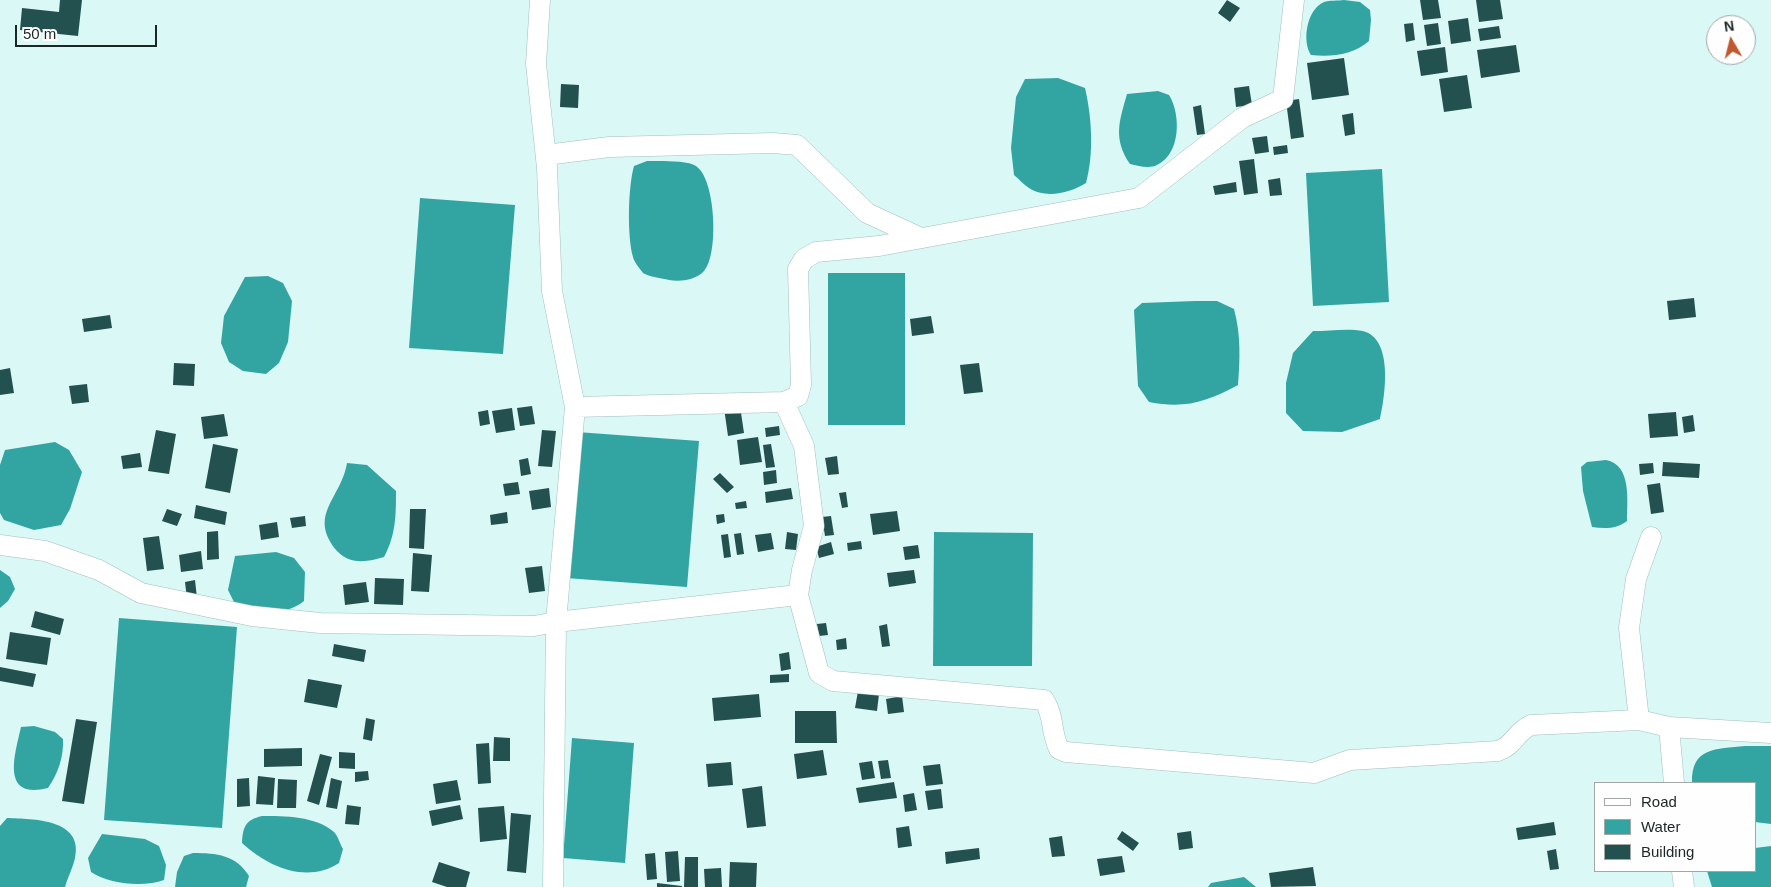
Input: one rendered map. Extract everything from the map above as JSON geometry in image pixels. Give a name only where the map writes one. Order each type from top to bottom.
[{"type":"street","points":[[540,0],[536,64],[546,155],[552,291],[575,407],[556,622],[553,887]]},
{"type":"street","points":[[575,407],[784,402],[798,396],[801,385],[798,269],[804,259],[816,252],[879,246],[1139,198],[1242,118],[1283,99],[1294,0]]},
{"type":"street","points":[[546,155],[609,148],[774,143],[797,145],[867,213],[921,238]]},
{"type":"street","points":[[784,402],[804,446],[814,526],[802,570],[798,595],[819,673],[834,681],[1044,700],[1051,711],[1054,739],[1059,749],[1066,752],[1314,773],[1350,760],[1498,751],[1509,746],[1520,730],[1531,725],[1639,720],[1669,728],[1771,733]]},
{"type":"street","points":[[1639,720],[1629,628],[1636,579],[1651,537]]},
{"type":"street","points":[[0,545],[45,551],[99,570],[140,593],[252,616],[330,623],[534,626],[798,595]]},
{"type":"street","points":[[1669,728],[1674,782]]},
{"type":"street","points":[[1682,872],[1684,887]]},
{"type":"water","points":[[1344,0],[1360,2],[1370,10],[1369,41],[1363,46],[1342,54],[1327,56],[1311,55],[1306,35],[1313,12],[1324,2]]},
{"type":"water","points":[[1058,78],[1085,88],[1091,124],[1091,148],[1086,183],[1073,190],[1050,194],[1029,188],[1014,175],[1011,148],[1016,97],[1025,79]]},
{"type":"water","points":[[1158,91],[1169,95],[1176,112],[1175,143],[1165,160],[1157,165],[1147,167],[1130,164],[1119,138],[1120,122],[1127,94]]},
{"type":"water","points":[[647,161],[673,161],[692,164],[703,174],[708,186],[713,217],[712,250],[704,271],[692,278],[673,281],[649,276],[643,273],[634,259],[629,225],[630,186],[634,166]]},
{"type":"water","points":[[1382,169],[1389,302],[1313,306],[1306,173]]},
{"type":"water","points":[[420,198],[515,205],[503,354],[409,348]]},
{"type":"water","points":[[828,273],[905,273],[905,425],[828,425]]},
{"type":"water","points":[[268,276],[283,283],[292,301],[288,342],[279,363],[266,374],[243,371],[229,362],[221,343],[224,316],[245,277]]},
{"type":"water","points":[[1217,301],[1234,309],[1239,347],[1238,385],[1205,400],[1185,404],[1174,405],[1149,402],[1138,386],[1134,310],[1142,303]]},
{"type":"water","points":[[1357,330],[1373,336],[1379,345],[1385,370],[1384,397],[1380,419],[1342,432],[1303,431],[1286,413],[1286,383],[1293,353],[1313,331]]},
{"type":"water","points":[[577,432],[699,441],[687,587],[566,578]]},
{"type":"water","points":[[55,442],[69,450],[82,472],[70,509],[61,525],[34,530],[4,520],[0,513],[0,465],[5,450]]},
{"type":"water","points":[[1606,460],[1614,463],[1624,476],[1627,494],[1627,521],[1611,528],[1592,527],[1583,491],[1581,467],[1587,462]]},
{"type":"water","points":[[347,463],[367,465],[396,491],[393,533],[384,557],[366,561],[348,559],[337,551],[329,538],[325,527],[325,517],[344,476]]},
{"type":"water","points":[[934,532],[1033,533],[1032,666],[933,666]]},
{"type":"water","points":[[276,552],[294,558],[305,572],[304,601],[296,606],[280,611],[236,606],[228,590],[235,556]]},
{"type":"water","points":[[0,570],[10,577],[15,589],[8,601],[0,608]]},
{"type":"water","points":[[119,618],[237,627],[222,828],[104,820]]},
{"type":"water","points":[[34,726],[55,732],[63,739],[63,745],[60,765],[48,788],[33,790],[23,787],[17,781],[14,772],[14,761],[21,727]]},
{"type":"water","points":[[572,738],[634,743],[625,863],[563,858]]},
{"type":"water","points":[[1771,746],[1771,824],[1756,822],[1756,782],[1692,782],[1696,762],[1701,756],[1707,752],[1724,748]]},
{"type":"water","points":[[262,816],[300,818],[327,827],[334,832],[343,849],[339,863],[327,869],[301,872],[288,870],[252,852],[242,843],[244,828],[248,822]]},
{"type":"water","points":[[7,818],[30,819],[54,824],[64,828],[72,835],[76,845],[75,858],[65,887],[0,887],[0,826]]},
{"type":"water","points":[[102,834],[145,839],[159,846],[166,865],[164,880],[147,884],[128,884],[108,880],[91,872],[88,858]]},
{"type":"water","points":[[1771,846],[1771,887],[1712,887],[1707,872],[1756,872],[1756,848]]},
{"type":"water","points":[[193,853],[218,855],[232,859],[249,876],[246,887],[175,887],[177,872],[184,856]]},
{"type":"water","points":[[1244,877],[1256,887],[1208,887],[1211,883]]},
{"type":"building","points":[[60,0],[82,0],[78,36],[20,30],[22,8],[59,12]]},
{"type":"building","points":[[1227,0],[1240,8],[1230,22],[1218,13]]},
{"type":"building","points":[[1420,0],[1438,0],[1441,18],[1423,20]]},
{"type":"building","points":[[1476,0],[1500,0],[1503,19],[1479,22]]},
{"type":"building","points":[[1468,18],[1471,41],[1451,44],[1448,21]]},
{"type":"building","points":[[1413,23],[1415,40],[1406,42],[1404,24]]},
{"type":"building","points":[[1438,23],[1441,44],[1427,46],[1424,25]]},
{"type":"building","points":[[1499,26],[1501,38],[1480,41],[1478,29]]},
{"type":"building","points":[[1516,45],[1520,72],[1481,78],[1477,50]]},
{"type":"building","points":[[1445,47],[1448,72],[1421,76],[1417,51]]},
{"type":"building","points":[[1344,58],[1349,95],[1312,100],[1307,63]]},
{"type":"building","points":[[1467,75],[1472,108],[1444,112],[1439,79]]},
{"type":"building","points":[[561,84],[579,85],[578,108],[560,107]]},
{"type":"building","points":[[1249,86],[1252,105],[1236,107],[1234,88]]},
{"type":"building","points":[[1299,99],[1304,137],[1291,139],[1286,101]]},
{"type":"building","points":[[1201,105],[1205,134],[1197,135],[1193,107]]},
{"type":"building","points":[[1353,113],[1355,134],[1345,136],[1342,115]]},
{"type":"building","points":[[1267,136],[1269,152],[1255,154],[1252,138]]},
{"type":"building","points":[[1287,145],[1288,153],[1274,155],[1273,147]]},
{"type":"building","points":[[1254,159],[1258,193],[1244,195],[1239,161]]},
{"type":"building","points":[[1280,178],[1282,195],[1270,196],[1268,180]]},
{"type":"building","points":[[1236,182],[1237,192],[1215,195],[1213,186]]},
{"type":"building","points":[[1694,298],[1696,317],[1669,320],[1667,301]]},
{"type":"building","points":[[110,315],[112,328],[84,332],[82,319]]},
{"type":"building","points":[[931,316],[934,333],[912,336],[910,319]]},
{"type":"building","points":[[174,363],[195,364],[194,386],[173,385]]},
{"type":"building","points":[[979,363],[983,392],[964,394],[960,365]]},
{"type":"building","points":[[10,368],[14,393],[0,395],[0,370]]},
{"type":"building","points":[[87,384],[89,402],[72,404],[69,386]]},
{"type":"building","points":[[532,406],[535,424],[520,426],[517,408]]},
{"type":"building","points":[[740,406],[744,433],[728,436],[724,408]]},
{"type":"building","points":[[512,408],[515,430],[496,433],[492,411]]},
{"type":"building","points":[[488,410],[490,424],[480,426],[478,412]]},
{"type":"building","points":[[1676,412],[1678,436],[1650,438],[1648,414]]},
{"type":"building","points":[[224,414],[228,436],[204,439],[201,417]]},
{"type":"building","points":[[1693,415],[1695,431],[1684,433],[1682,417]]},
{"type":"building","points":[[779,426],[780,435],[766,437],[765,428]]},
{"type":"building","points":[[156,430],[176,434],[169,474],[148,471]]},
{"type":"building","points":[[542,430],[556,431],[552,467],[538,466]]},
{"type":"building","points":[[758,437],[762,462],[740,465],[737,440]]},
{"type":"building","points":[[213,444],[238,449],[230,493],[205,488]]},
{"type":"building","points":[[771,444],[775,467],[766,468],[763,445]]},
{"type":"building","points":[[140,453],[142,467],[123,469],[121,456]]},
{"type":"building","points":[[837,456],[839,474],[828,475],[825,458]]},
{"type":"building","points":[[528,458],[531,474],[521,476],[519,460]]},
{"type":"building","points":[[1663,462],[1700,464],[1699,478],[1662,476]]},
{"type":"building","points":[[1653,463],[1654,473],[1640,475],[1639,464]]},
{"type":"building","points":[[776,470],[777,483],[764,485],[763,472]]},
{"type":"building","points":[[720,473],[734,487],[727,493],[713,479]]},
{"type":"building","points":[[518,482],[520,494],[505,496],[503,484]]},
{"type":"building","points":[[1660,483],[1664,512],[1651,514],[1647,485]]},
{"type":"building","points":[[549,488],[551,507],[532,510],[529,491]]},
{"type":"building","points":[[791,488],[793,499],[766,503],[765,492]]},
{"type":"building","points":[[846,492],[848,507],[842,508],[839,493]]},
{"type":"building","points":[[746,501],[747,508],[736,509],[735,503]]},
{"type":"building","points":[[196,505],[227,512],[225,525],[194,518]]},
{"type":"building","points":[[167,509],[182,514],[177,526],[162,521]]},
{"type":"building","points":[[410,509],[426,509],[424,549],[409,548]]},
{"type":"building","points":[[897,511],[900,531],[873,535],[870,514]]},
{"type":"building","points":[[507,512],[508,523],[491,525],[490,515]]},
{"type":"building","points":[[724,514],[725,522],[717,524],[716,515]]},
{"type":"building","points":[[305,516],[306,526],[292,528],[290,518]]},
{"type":"building","points":[[831,516],[834,535],[825,536],[822,517]]},
{"type":"building","points":[[277,522],[279,537],[261,540],[259,525]]},
{"type":"building","points":[[218,531],[219,559],[207,560],[207,532]]},
{"type":"building","points":[[787,532],[798,534],[796,550],[785,549]]},
{"type":"building","points":[[741,533],[744,554],[737,555],[734,534]]},
{"type":"building","points":[[771,533],[774,549],[758,552],[755,535]]},
{"type":"building","points":[[728,534],[731,557],[724,558],[721,535]]},
{"type":"building","points":[[159,536],[164,569],[147,571],[143,538]]},
{"type":"building","points":[[861,541],[862,549],[848,551],[847,543]]},
{"type":"building","points":[[831,542],[834,554],[819,558],[816,547]]},
{"type":"building","points":[[918,545],[920,558],[905,560],[903,547]]},
{"type":"building","points":[[201,551],[203,569],[181,572],[179,555]]},
{"type":"building","points":[[413,553],[432,555],[429,592],[411,591]]},
{"type":"building","points":[[542,566],[545,591],[529,593],[525,568]]},
{"type":"building","points":[[914,570],[916,583],[889,587],[887,573]]},
{"type":"building","points":[[375,578],[404,579],[403,605],[374,604]]},
{"type":"building","points":[[195,580],[197,598],[187,599],[185,582]]},
{"type":"building","points":[[366,582],[369,602],[345,605],[343,585]]},
{"type":"building","points":[[35,611],[64,619],[60,635],[31,627]]},
{"type":"building","points":[[826,623],[828,635],[819,636],[817,624]]},
{"type":"building","points":[[887,624],[890,646],[882,647],[879,626]]},
{"type":"building","points":[[10,632],[51,638],[47,665],[6,659]]},
{"type":"building","points":[[846,638],[847,649],[837,650],[836,640]]},
{"type":"building","points":[[334,644],[366,650],[364,662],[332,656]]},
{"type":"building","points":[[789,652],[791,669],[781,671],[779,654]]},
{"type":"building","points":[[0,667],[36,674],[33,687],[0,681]]},
{"type":"building","points":[[789,674],[789,682],[770,683],[770,675]]},
{"type":"building","points":[[308,679],[342,685],[337,708],[304,702]]},
{"type":"building","points":[[858,691],[879,694],[877,711],[855,708]]},
{"type":"building","points":[[759,694],[761,717],[714,721],[712,698]]},
{"type":"building","points":[[902,696],[904,712],[888,714],[886,699]]},
{"type":"building","points":[[795,711],[836,711],[837,743],[795,743]]},
{"type":"building","points":[[366,718],[375,720],[372,741],[363,739]]},
{"type":"building","points":[[76,719],[97,722],[84,804],[62,801]]},
{"type":"building","points":[[494,737],[510,738],[510,761],[493,761]]},
{"type":"building","points":[[489,743],[491,783],[478,784],[476,744]]},
{"type":"building","points":[[302,748],[302,766],[264,767],[264,749]]},
{"type":"building","points":[[823,750],[827,775],[797,779],[794,754]]},
{"type":"building","points":[[339,752],[355,753],[355,769],[339,768]]},
{"type":"building","points":[[320,754],[332,757],[319,805],[307,801]]},
{"type":"building","points":[[888,760],[891,778],[881,779],[878,761]]},
{"type":"building","points":[[872,761],[875,778],[862,780],[859,763]]},
{"type":"building","points":[[731,762],[733,785],[708,787],[706,764]]},
{"type":"building","points":[[940,764],[943,784],[926,786],[923,766]]},
{"type":"building","points":[[368,771],[369,780],[355,782],[355,772]]},
{"type":"building","points":[[258,776],[275,778],[273,805],[256,804]]},
{"type":"building","points":[[249,778],[250,806],[237,807],[237,779]]},
{"type":"building","points":[[331,778],[342,781],[337,809],[326,807]]},
{"type":"building","points":[[278,779],[297,780],[296,808],[277,808]]},
{"type":"building","points":[[457,780],[461,800],[436,804],[433,784]]},
{"type":"building","points":[[894,782],[897,798],[859,803],[856,788]]},
{"type":"building","points":[[762,786],[766,826],[747,828],[742,789]]},
{"type":"building","points":[[941,789],[943,808],[928,810],[925,791]]},
{"type":"building","points":[[914,793],[917,810],[905,812],[903,795]]},
{"type":"building","points":[[347,805],[361,807],[359,825],[345,824]]},
{"type":"building","points":[[460,805],[463,819],[432,826],[429,811]]},
{"type":"building","points":[[504,806],[507,839],[480,842],[478,808]]},
{"type":"building","points":[[511,813],[531,815],[526,873],[507,871]]},
{"type":"building","points":[[1554,822],[1556,835],[1518,840],[1516,828]]},
{"type":"building","points":[[909,826],[912,846],[898,848],[896,828]]},
{"type":"building","points":[[1122,831],[1139,843],[1133,851],[1117,839]]},
{"type":"building","points":[[1191,831],[1193,848],[1179,850],[1177,833]]},
{"type":"building","points":[[1062,836],[1065,856],[1052,857],[1049,838]]},
{"type":"building","points":[[979,848],[980,859],[946,864],[945,852]]},
{"type":"building","points":[[1556,849],[1559,869],[1550,870],[1547,851]]},
{"type":"building","points":[[678,851],[680,881],[667,882],[665,852]]},
{"type":"building","points":[[655,853],[657,879],[647,880],[645,854]]},
{"type":"building","points":[[1122,856],[1125,872],[1100,876],[1097,859]]},
{"type":"building","points":[[685,857],[698,857],[698,887],[684,887]]},
{"type":"building","points":[[439,862],[470,872],[466,887],[447,887],[432,882]]},
{"type":"building","points":[[730,862],[757,863],[756,887],[729,887]]},
{"type":"building","points":[[1313,867],[1316,886],[1271,887],[1269,873]]},
{"type":"building","points":[[721,868],[722,887],[705,887],[704,869]]},
{"type":"building","points":[[657,883],[682,886],[682,887],[657,887]]}]
